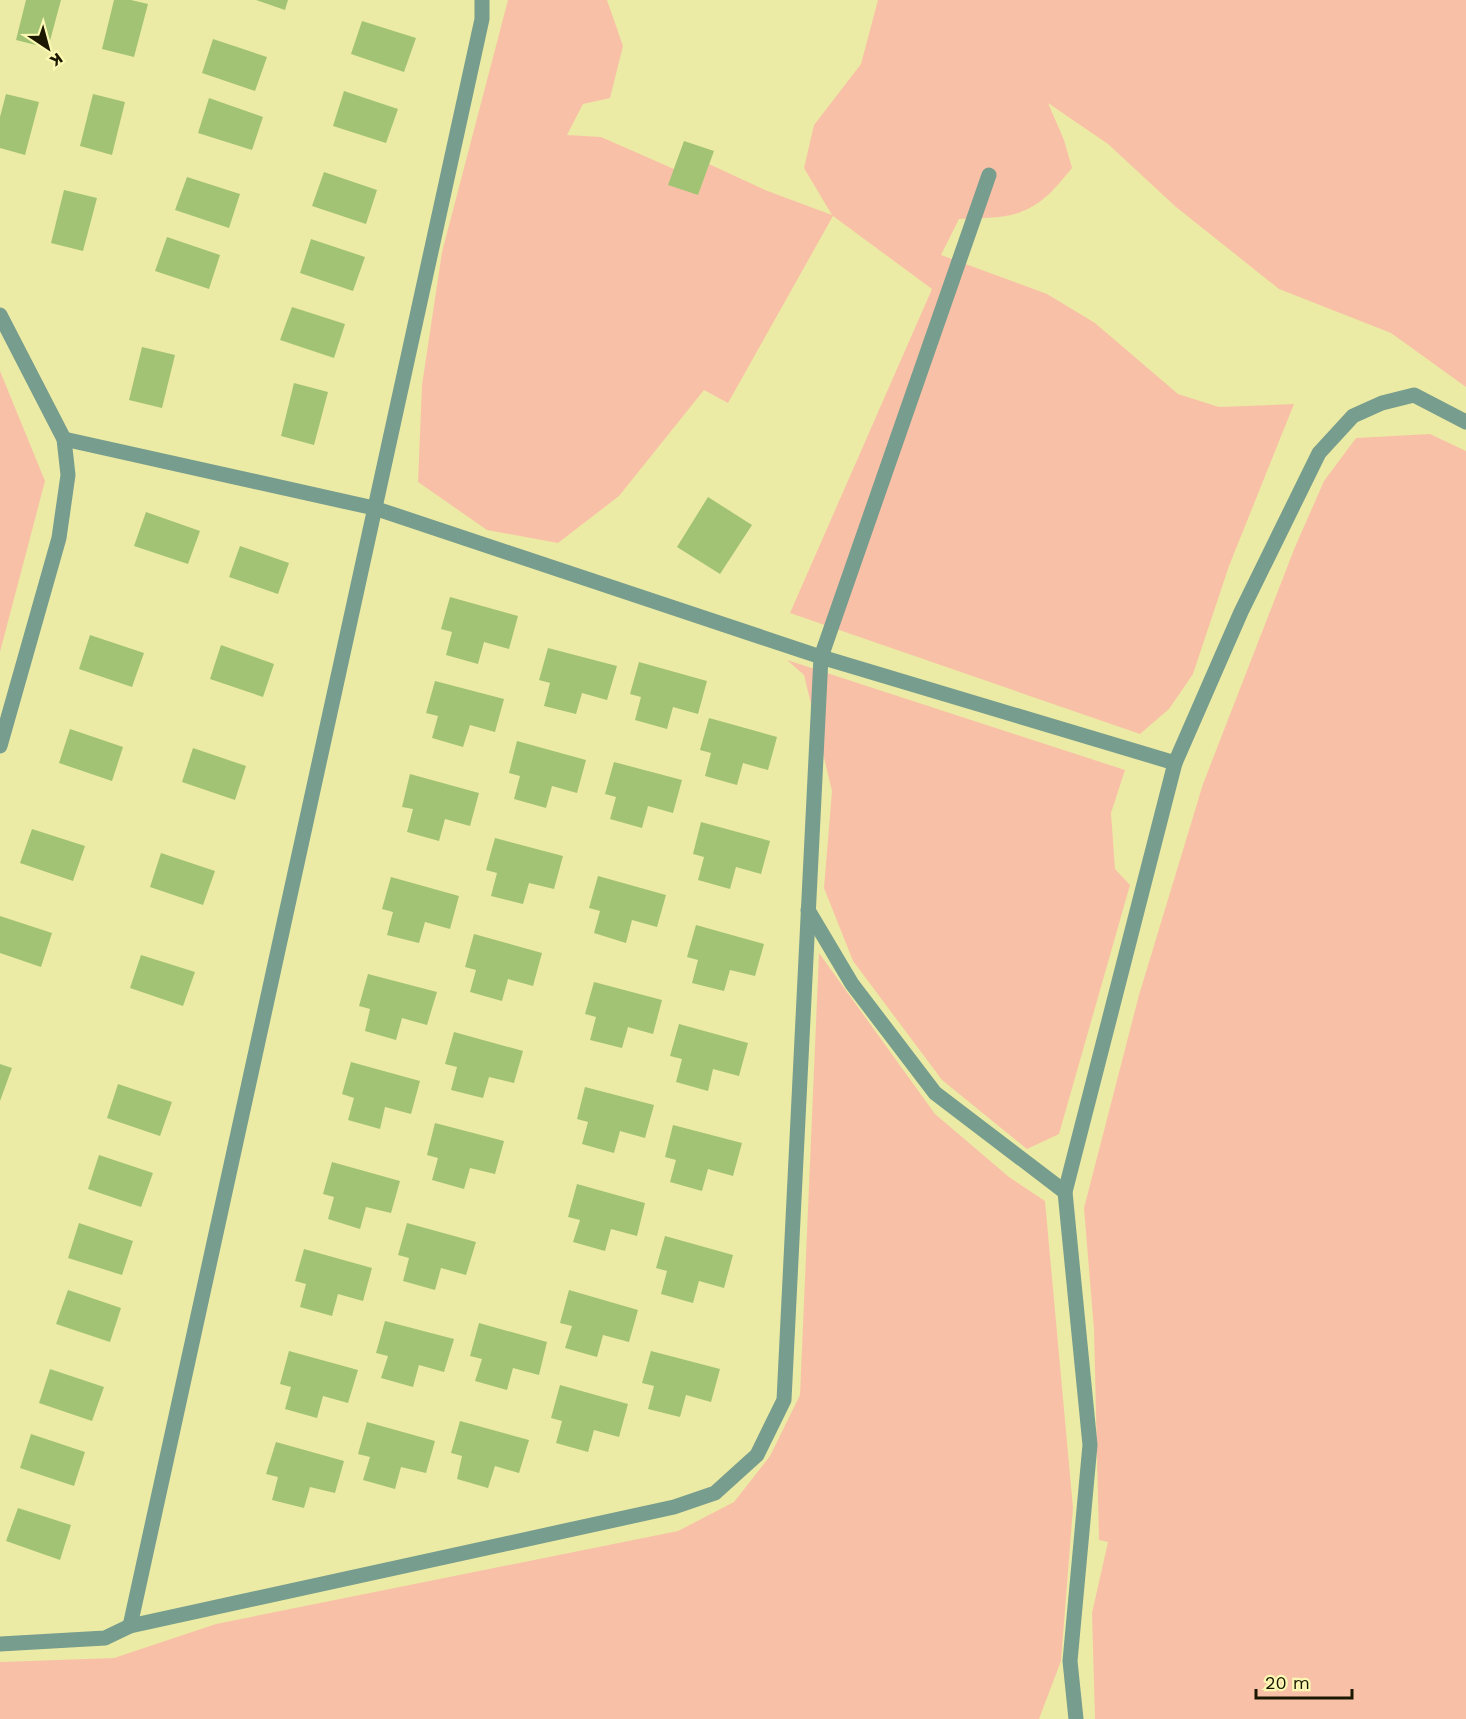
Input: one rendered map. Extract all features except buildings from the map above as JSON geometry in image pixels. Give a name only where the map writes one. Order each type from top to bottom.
[{"type":"street","points":[[130,1626],[482,19],[482,0]]},
{"type":"street","points":[[0,1644],[105,1638],[130,1626],[674,1507],[715,1492],[757,1455],[784,1400],[821,657],[989,175]]},
{"type":"street","points":[[0,315],[64,439],[68,475],[59,538],[0,746]]},
{"type":"street","points":[[1076,1719],[1070,1662],[1090,1445],[1065,1192],[1175,763],[1241,612],[1319,453],[1353,416],[1382,403],[1414,395],[1466,422]]},
{"type":"street","points":[[64,439],[374,508],[821,657],[1175,763]]},
{"type":"street","points":[[808,910],[852,984],[935,1093],[1065,1192]]},
{"type":"shaded area","points":[[508,0],[607,0],[623,46],[610,98],[583,104],[567,135],[601,137],[674,169],[698,195],[709,164],[765,190],[832,215],[804,168],[814,125],[861,64],[878,0],[1466,0],[1466,387],[1391,333],[1279,289],[1176,207],[1108,144],[1048,103],[1064,140],[1072,168],[1056,187],[1031,208],[1000,217],[959,219],[941,255],[1047,294],[1095,323],[1178,394],[1219,407],[1294,404],[1229,566],[1193,674],[1169,709],[1140,734],[790,613],[932,289],[833,216],[728,403],[704,390],[619,496],[558,543],[487,530],[418,482],[422,385],[442,252]]},
{"type":"shaded area","points":[[0,371],[45,481],[0,652]]},
{"type":"shaded area","points":[[1430,434],[1466,451],[1466,1719],[1095,1719],[1092,1613],[1108,1542],[1099,1540],[1094,1330],[1084,1208],[1139,995],[1203,784],[1295,547],[1324,481],[1356,438]]},
{"type":"shaded area","points":[[787,660],[1125,770],[1111,813],[1115,869],[1130,885],[1059,1134],[1027,1149],[942,1080],[853,961],[824,888],[832,791],[804,675]]},
{"type":"shaded area","points":[[819,953],[935,1114],[1009,1177],[1045,1201],[1073,1508],[1061,1661],[1039,1719],[0,1719],[0,1662],[114,1658],[216,1624],[678,1531],[734,1502],[770,1456],[800,1395]]}]
